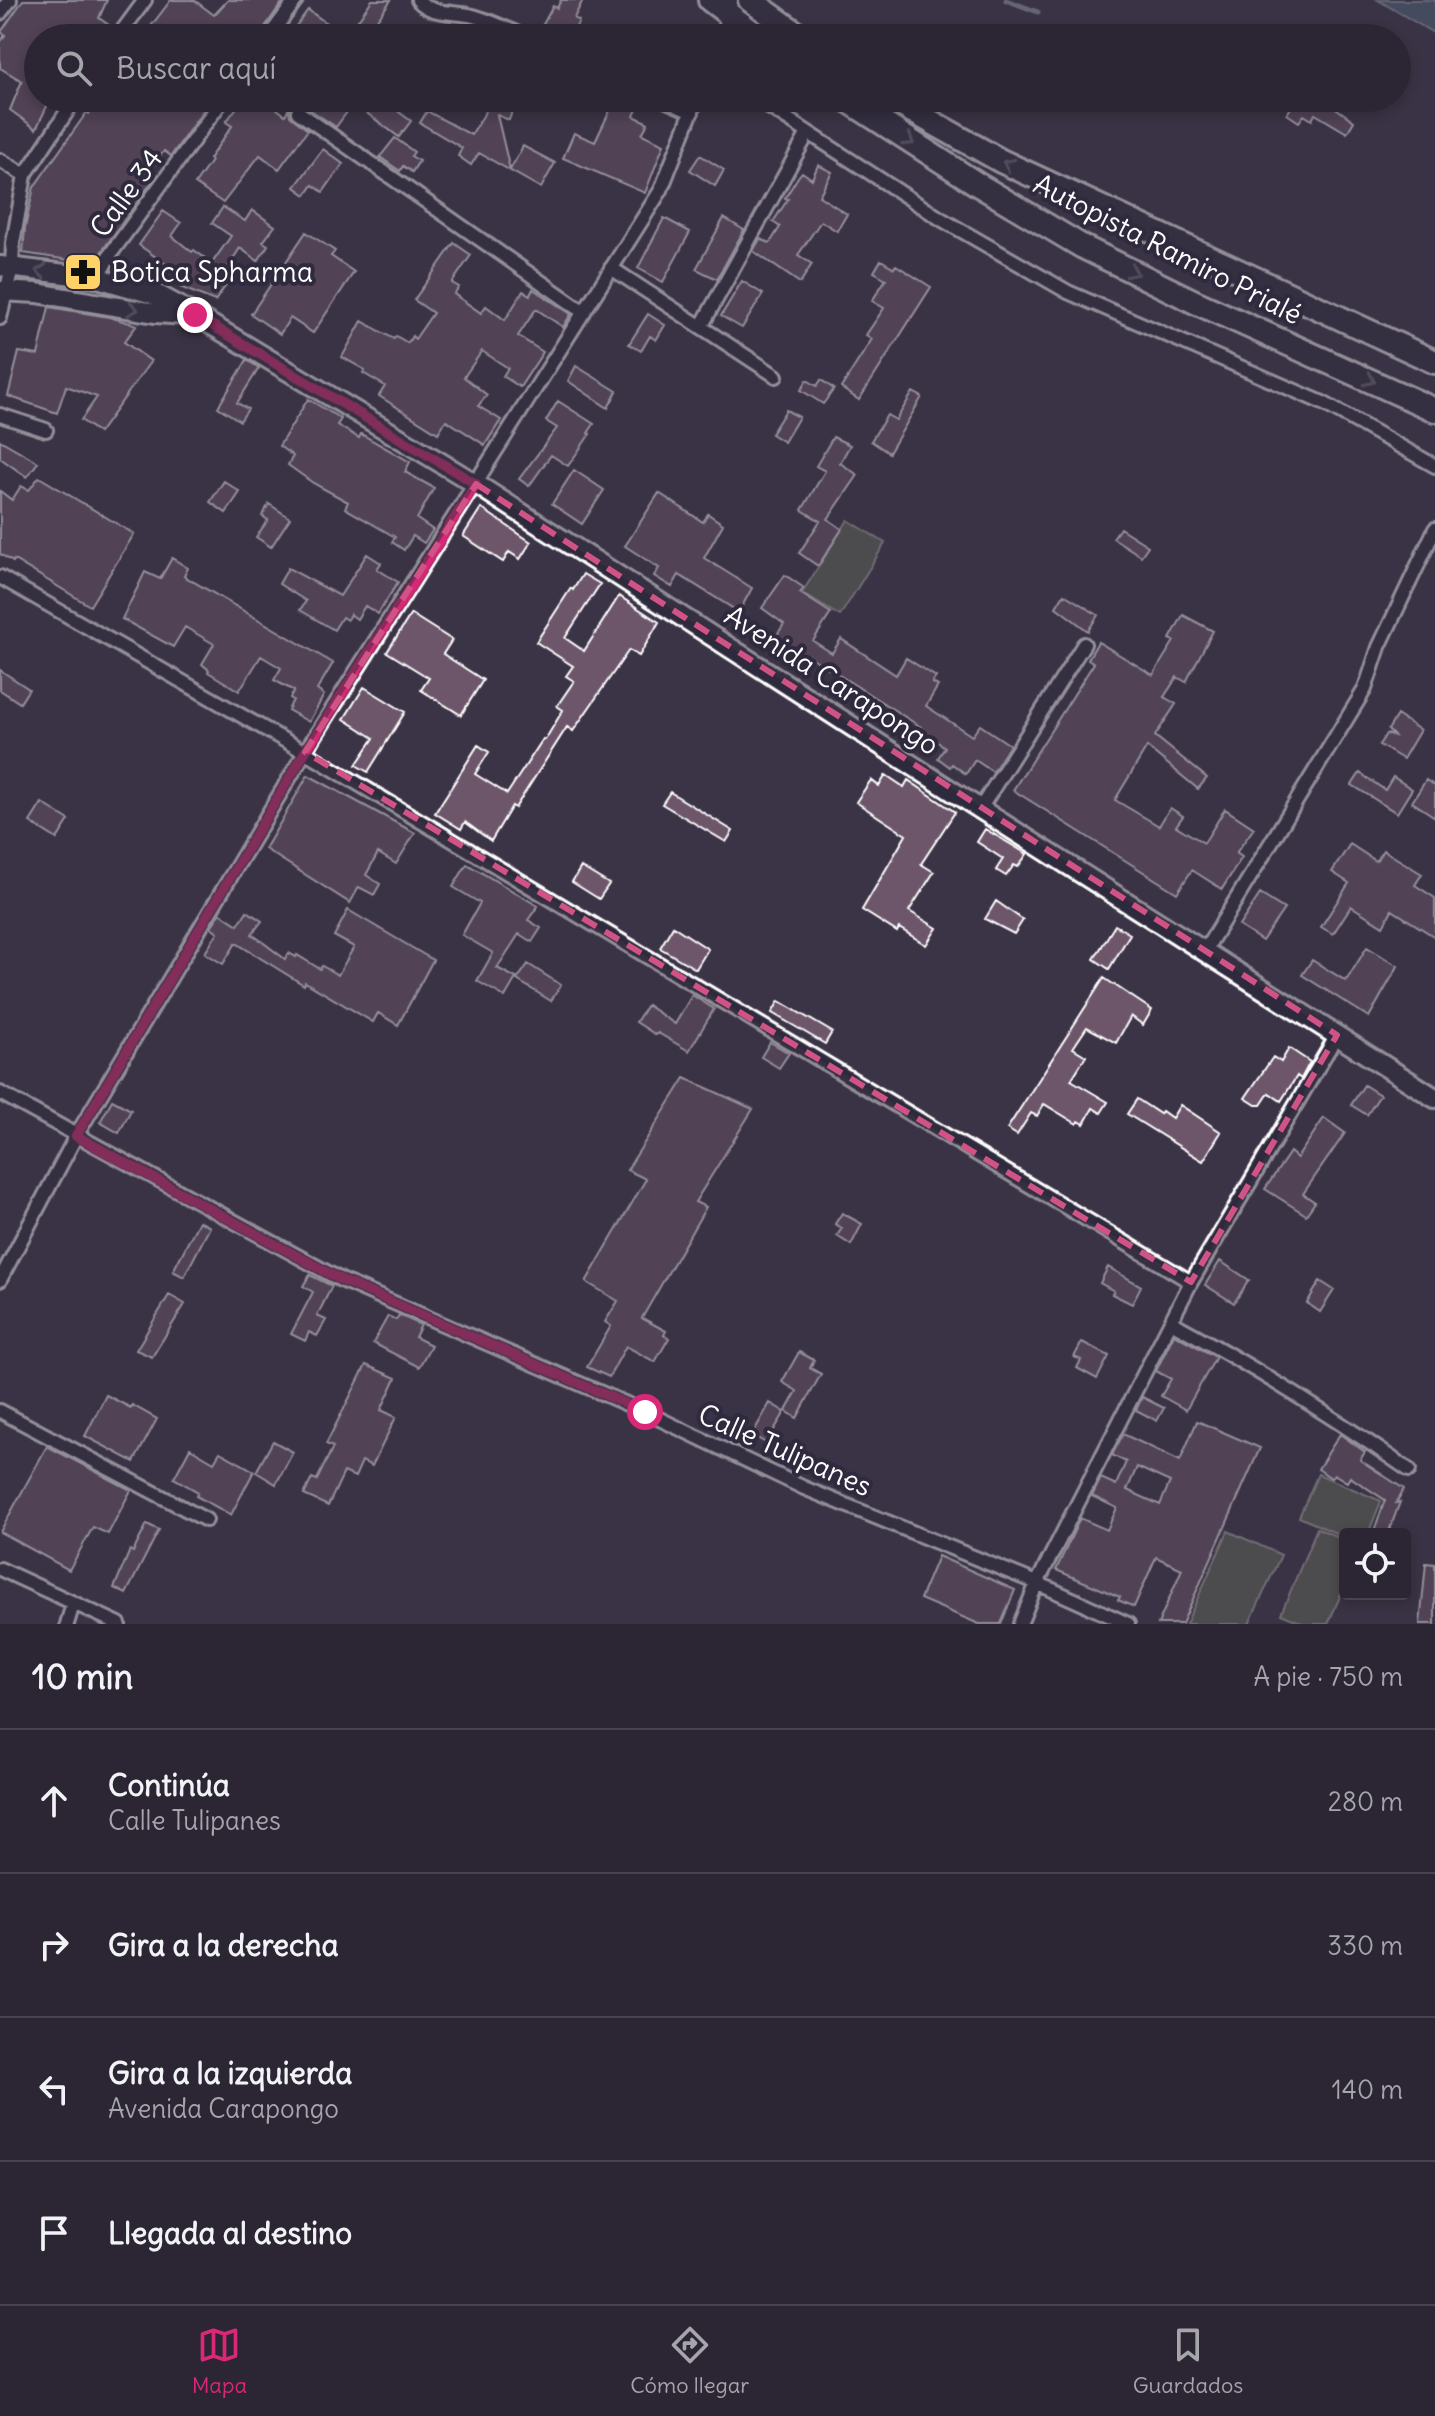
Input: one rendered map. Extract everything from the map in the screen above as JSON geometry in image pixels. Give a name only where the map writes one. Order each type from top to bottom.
[{"type":"highway","points":[[710,0],[730,8],[746,24]]},
{"type":"highway","points":[[750,0],[783,24]]},
{"type":"highway","name":"Autopista Ramiro Prialé","points":[[866,112],[977,184],[1083,247],[1195,302],[1435,410]]},
{"type":"highway","name":"Autopista Ramiro Prialé","points":[[914,112],[1001,161],[1435,362]]},
{"type":"street","points":[[0,13],[10,0]]},
{"type":"street","points":[[127,24],[145,0]]},
{"type":"street","points":[[278,24],[296,0]]},
{"type":"street","points":[[418,0],[424,7],[472,16],[492,24]]},
{"type":"street","points":[[0,318],[6,267],[25,175],[67,112]]},
{"type":"street","name":"Calle 34","points":[[98,278],[109,256],[214,112]]},
{"type":"street","points":[[298,112],[584,312]]},
{"type":"street","points":[[0,1280],[76,1136],[305,752],[661,190],[692,112]]},
{"type":"street","points":[[776,112],[941,219],[1068,292],[1323,403],[1435,466]]},
{"type":"street","points":[[701,327],[808,133]]},
{"type":"street","points":[[0,160],[25,175]]},
{"type":"street","name":"Avenida Carapongo","points":[[6,267],[98,278],[160,296],[195,315],[476,484],[1435,1098]]},
{"type":"street","points":[[611,268],[776,376]]},
{"type":"street","name":"Avenida Carapongo","points":[[3,291],[37,293],[155,313],[195,315]]},
{"type":"street","points":[[0,415],[46,430]]},
{"type":"street","points":[[1204,952],[1365,689],[1379,647],[1435,529]]},
{"type":"street","points":[[0,577],[305,752],[1191,1282]]},
{"type":"street","points":[[980,809],[1084,644]]},
{"type":"street","points":[[1020,1624],[1037,1583],[1191,1282],[1337,1035]]},
{"type":"street","name":"Calle Tulipanes","points":[[0,1093],[341,1280],[645,1412],[804,1488],[1037,1583],[1128,1624]]},
{"type":"street","points":[[1171,1322],[1335,1418],[1409,1470]]},
{"type":"street","points":[[0,1411],[206,1520]]},
{"type":"street","points":[[0,1569],[119,1624]]},
{"type":"street","points":[[67,1624],[73,1604]]},
{"type":"highlighted area","points":[[476,484],[1337,1035],[1191,1282],[305,752]]},
{"type":"green space","points":[[848,520],[885,543],[840,616],[802,593]]},
{"type":"green space","points":[[1318,1474],[1381,1501],[1370,1528],[1339,1528],[1339,1534],[1299,1517]]},
{"type":"green space","points":[[1317,1528],[1339,1537],[1339,1599],[1328,1624],[1305,1624],[1281,1614]]},
{"type":"green space","points":[[1228,1531],[1281,1555],[1249,1624],[1186,1624]]},
{"type":"water","points":[[1378,0],[1435,0],[1435,34]]},
{"type":"building","points":[[23,0],[107,0],[99,18],[107,24],[24,24],[24,112],[44,112],[36,129],[10,110],[22,81],[0,68],[0,43],[5,35],[1,32]]},
{"type":"building","points":[[171,0],[194,0],[214,15],[228,0],[284,0],[267,24],[153,24]]},
{"type":"building","points":[[372,0],[391,0],[374,24],[355,24]]},
{"type":"building","points":[[561,0],[583,0],[574,18],[579,21],[578,24],[543,24],[553,6],[557,8]]},
{"type":"building","points":[[308,10],[328,24],[298,24]]},
{"type":"building","points":[[87,112],[202,112],[171,156],[164,151],[147,174],[154,179],[95,264],[23,253],[34,187]]},
{"type":"building","points":[[234,112],[281,112],[285,115],[289,112],[290,116],[308,130],[279,169],[260,155],[223,203],[195,184],[232,126],[226,122]]},
{"type":"building","points":[[314,112],[347,112],[336,127]]},
{"type":"building","points":[[365,112],[399,112],[411,121],[399,137]]},
{"type":"building","points":[[429,112],[471,135],[485,112],[512,112],[509,120],[497,115],[510,170],[523,146],[555,163],[541,188],[479,153],[471,165],[458,156],[462,148],[420,123]]},
{"type":"building","points":[[609,112],[636,112],[634,116],[648,123],[642,134],[664,144],[645,193],[563,158],[574,133],[595,142]]},
{"type":"building","points":[[1341,112],[1354,121],[1347,133],[1315,114],[1312,120],[1304,115],[1299,122],[1287,114]]},
{"type":"building","points":[[395,138],[414,152],[411,156],[419,161],[412,172],[403,166],[400,171],[380,157]]},
{"type":"building","points":[[323,149],[343,164],[323,192],[313,185],[306,195],[295,187]]},
{"type":"building","points":[[700,155],[724,170],[715,186],[690,170]]},
{"type":"building","points":[[818,165],[832,172],[819,196],[847,214],[837,231],[821,221],[798,255],[812,264],[800,283],[753,251],[760,239],[770,243],[780,227],[773,222],[788,199],[785,198],[802,172],[812,179]]},
{"type":"building","points":[[223,207],[245,221],[252,210],[275,226],[263,242],[268,245],[258,261],[240,248],[224,273],[231,278],[215,301],[180,287],[186,279],[139,245],[163,211],[181,223],[172,236],[212,263],[231,236],[212,223]]},
{"type":"building","points":[[664,218],[690,232],[663,282],[638,268]]},
{"type":"building","points":[[724,218],[744,230],[717,279],[696,269]]},
{"type":"building","points":[[306,232],[335,251],[331,256],[354,272],[313,333],[290,318],[280,334],[251,314]]},
{"type":"building","points":[[454,243],[471,255],[452,283],[459,287],[454,294],[481,313],[486,306],[505,320],[523,291],[530,295],[533,289],[571,314],[563,327],[536,309],[518,336],[543,352],[520,387],[503,376],[508,368],[482,351],[464,377],[487,395],[478,406],[501,420],[485,445],[446,420],[438,433],[379,396],[385,386],[342,357],[362,321],[394,339],[396,336],[408,343],[412,336],[415,339],[433,313],[414,300]]},
{"type":"building","points":[[881,260],[894,268],[896,265],[931,287],[859,400],[841,388],[872,339],[866,335],[884,308],[872,301],[886,279],[874,272]]},
{"type":"building","points":[[742,281],[763,294],[742,328],[721,316]]},
{"type":"building","points":[[49,307],[137,325],[124,342],[151,361],[99,433],[81,420],[97,397],[66,386],[57,413],[8,396],[19,352],[38,355]]},
{"type":"building","points":[[648,314],[665,325],[656,340],[650,336],[641,351],[629,344]]},
{"type":"building","points":[[247,360],[259,368],[237,403],[248,409],[240,421],[218,407]]},
{"type":"building","points":[[576,366],[617,391],[608,408],[568,381]]},
{"type":"building","points":[[807,380],[817,386],[821,380],[834,389],[823,404],[801,390]]},
{"type":"building","points":[[913,392],[922,397],[889,453],[871,441],[887,415],[896,420]]},
{"type":"building","points":[[308,399],[341,419],[337,425],[359,438],[361,434],[410,462],[405,472],[434,488],[417,519],[433,530],[424,543],[413,536],[404,550],[392,542],[395,537],[345,508],[348,502],[288,465],[293,456],[279,446]]},
{"type":"building","points":[[558,401],[594,424],[568,466],[551,455],[529,486],[519,479],[557,428],[546,421]]},
{"type":"building","points":[[786,410],[799,417],[784,442],[771,434]]},
{"type":"building","points":[[833,437],[850,445],[840,463],[858,475],[828,519],[842,529],[818,566],[799,553],[820,521],[802,510],[825,471],[816,466]]},
{"type":"building","points":[[0,440],[38,462],[27,477],[0,458]]},
{"type":"building","points":[[574,470],[604,490],[582,524],[552,504]]},
{"type":"building","points":[[39,477],[134,534],[90,606],[0,554],[0,491],[12,500],[21,486],[29,490]]},
{"type":"building","points":[[224,481],[240,492],[226,513],[210,502]]},
{"type":"building","points":[[659,493],[703,522],[708,514],[723,524],[704,558],[752,588],[739,612],[679,575],[672,587],[654,576],[659,568],[625,546]]},
{"type":"building","points":[[269,504],[290,518],[271,547],[256,537],[268,520],[262,516]]},
{"type":"building","points":[[481,508],[531,542],[520,559],[509,552],[503,562],[463,536]]},
{"type":"building","points":[[1120,528],[1148,546],[1141,556],[1113,538]]},
{"type":"building","points":[[367,554],[381,563],[377,569],[398,582],[378,614],[365,606],[357,619],[350,614],[347,620],[342,617],[334,630],[300,610],[306,601],[279,584],[288,568],[340,596]]},
{"type":"building","points":[[172,558],[188,568],[184,576],[333,663],[317,690],[324,695],[309,722],[288,710],[294,691],[274,680],[281,668],[261,656],[239,691],[208,672],[202,664],[214,644],[185,627],[173,647],[122,619],[145,572],[160,579]]},
{"type":"building","points":[[583,574],[600,584],[565,638],[584,651],[619,596],[659,622],[639,656],[629,650],[573,731],[567,727],[491,841],[465,822],[461,829],[435,813],[478,745],[489,752],[475,774],[507,794],[563,710],[557,706],[574,681],[566,676],[573,666],[536,642]]},
{"type":"building","points":[[785,575],[804,588],[800,593],[831,613],[813,641],[832,653],[841,639],[896,675],[906,658],[936,677],[932,683],[938,686],[926,706],[972,736],[980,725],[1010,745],[993,772],[975,760],[966,774],[952,764],[950,767],[938,758],[945,747],[919,730],[921,727],[809,656],[805,661],[773,641],[784,624],[762,608]]},
{"type":"building","points":[[1064,594],[1098,615],[1088,631],[1056,607]]},
{"type":"building","points":[[411,614],[452,640],[443,654],[483,680],[461,715],[421,690],[429,678],[387,652]]},
{"type":"building","points":[[1183,615],[1213,631],[1186,682],[1177,677],[1164,697],[1176,704],[1155,736],[1207,778],[1198,789],[1147,747],[1115,800],[1159,826],[1170,808],[1183,816],[1176,826],[1204,843],[1225,809],[1254,828],[1236,853],[1242,857],[1222,889],[1192,870],[1177,893],[1013,790],[1094,663],[1088,659],[1098,642],[1153,675],[1174,641],[1170,639]]},
{"type":"building","points":[[0,670],[29,689],[20,703],[0,690]]},
{"type":"building","points":[[364,687],[405,712],[368,772],[356,765],[374,738],[344,719]]},
{"type":"building","points":[[1397,715],[1420,730],[1403,759],[1379,745],[1386,734],[1394,736],[1388,730]]},
{"type":"building","points":[[1360,773],[1385,790],[1393,777],[1412,789],[1397,813],[1352,785]]},
{"type":"building","points":[[308,775],[415,833],[396,864],[378,853],[366,875],[380,884],[374,895],[359,887],[350,903],[265,849]]},
{"type":"building","points":[[886,775],[904,787],[908,780],[955,812],[921,864],[934,872],[909,911],[937,928],[926,945],[899,928],[897,932],[862,910],[906,835],[856,802],[871,780],[879,786]]},
{"type":"building","points":[[1426,780],[1435,786],[1435,817],[1412,802]]},
{"type":"building","points":[[670,792],[733,831],[726,842],[662,804]]},
{"type":"building","points":[[42,803],[69,820],[57,839],[30,822]]},
{"type":"building","points":[[985,829],[1027,854],[1018,867],[1014,865],[1006,876],[996,870],[1003,859],[977,842]]},
{"type":"building","points":[[1350,844],[1376,861],[1383,850],[1422,874],[1415,885],[1435,898],[1435,937],[1392,910],[1383,926],[1351,906],[1333,934],[1321,927],[1349,883],[1332,872]]},
{"type":"building","points":[[467,864],[538,906],[528,920],[541,928],[532,942],[519,934],[497,968],[516,978],[505,997],[477,981],[493,953],[462,935],[480,903],[453,887]]},
{"type":"building","points":[[581,867],[609,884],[599,899],[572,882]]},
{"type":"building","points":[[1260,894],[1284,909],[1262,941],[1239,926]]},
{"type":"building","points":[[996,901],[1023,920],[1014,934],[985,919]]},
{"type":"building","points":[[348,910],[433,960],[398,1025],[378,1013],[373,1022],[305,982],[304,985],[236,943],[223,964],[205,953],[218,932],[211,927],[220,913],[238,925],[247,911],[262,921],[252,934],[285,959],[289,953],[297,955],[320,969],[322,966],[338,975],[354,947],[334,936]]},
{"type":"building","points":[[1115,925],[1130,934],[1109,969],[1094,959]]},
{"type":"building","points":[[673,926],[708,949],[696,969],[660,948]]},
{"type":"building","points":[[1367,947],[1398,966],[1369,1017],[1302,975],[1312,960],[1346,981]]},
{"type":"building","points":[[528,964],[561,985],[551,1001],[517,980]]},
{"type":"building","points":[[1104,978],[1152,1010],[1143,1025],[1131,1016],[1116,1043],[1087,1027],[1073,1048],[1086,1056],[1071,1080],[1108,1102],[1101,1113],[1093,1108],[1084,1124],[1079,1121],[1077,1124],[1044,1104],[1037,1116],[1031,1113],[1017,1135],[1007,1129]]},
{"type":"building","points":[[692,995],[714,1009],[689,1051],[636,1022],[647,1005],[675,1024]]},
{"type":"building","points":[[779,1001],[832,1032],[825,1044],[772,1013]]},
{"type":"building","points":[[770,1042],[789,1053],[779,1068],[761,1057]]},
{"type":"building","points":[[1289,1048],[1310,1062],[1301,1079],[1297,1076],[1281,1101],[1269,1093],[1261,1105],[1245,1098],[1273,1057],[1281,1062]]},
{"type":"building","points":[[685,1078],[753,1109],[695,1202],[706,1207],[642,1318],[666,1331],[664,1335],[669,1338],[655,1362],[626,1346],[609,1377],[587,1367],[611,1326],[605,1322],[618,1301],[586,1282],[646,1179],[627,1170]]},
{"type":"building","points":[[1364,1085],[1380,1095],[1367,1115],[1351,1105]]},
{"type":"building","points":[[1137,1099],[1172,1118],[1180,1105],[1221,1132],[1203,1161],[1127,1114]]},
{"type":"building","points":[[112,1100],[131,1110],[119,1133],[100,1122]]},
{"type":"building","points":[[1324,1118],[1345,1133],[1303,1194],[1315,1202],[1306,1215],[1265,1189],[1290,1152],[1297,1158]]},
{"type":"building","points":[[842,1213],[862,1224],[851,1245],[837,1236],[842,1228],[835,1224]]},
{"type":"building","points":[[199,1221],[210,1227],[184,1277],[173,1271]]},
{"type":"building","points":[[1220,1261],[1249,1280],[1234,1303],[1205,1285]]},
{"type":"building","points":[[1108,1267],[1141,1286],[1132,1304],[1112,1294],[1114,1291],[1100,1283]]},
{"type":"building","points":[[310,1275],[332,1286],[317,1316],[326,1320],[317,1336],[309,1332],[305,1341],[291,1334],[313,1292],[303,1286]]},
{"type":"building","points":[[1320,1281],[1334,1290],[1320,1312],[1307,1303]]},
{"type":"building","points":[[169,1295],[185,1304],[152,1357],[136,1350]]},
{"type":"building","points":[[399,1315],[421,1325],[415,1337],[431,1345],[419,1367],[373,1343],[388,1316],[396,1320]]},
{"type":"building","points":[[1174,1334],[1216,1357],[1186,1410],[1161,1396],[1171,1379],[1156,1371]]},
{"type":"building","points":[[1082,1342],[1109,1356],[1097,1379],[1077,1368],[1081,1360],[1074,1357]]},
{"type":"building","points":[[799,1352],[814,1360],[810,1368],[821,1374],[797,1418],[786,1411],[797,1391],[782,1382]]},
{"type":"building","points":[[366,1365],[396,1378],[381,1410],[396,1417],[372,1466],[362,1461],[355,1477],[344,1472],[328,1506],[304,1495],[312,1478],[317,1480],[333,1447],[326,1444]]},
{"type":"building","points":[[106,1395],[157,1419],[134,1462],[85,1436]]},
{"type":"building","points":[[1142,1397],[1164,1408],[1157,1421],[1136,1410]]},
{"type":"building","points":[[770,1403],[785,1412],[766,1443],[752,1435]]},
{"type":"building","points":[[1197,1421],[1260,1448],[1182,1624],[1158,1624],[1182,1569],[1156,1557],[1134,1607],[1118,1600],[1120,1597],[1056,1570],[1080,1518],[1107,1530],[1117,1508],[1092,1496],[1101,1478],[1116,1485],[1126,1462],[1112,1455],[1123,1434],[1180,1461]],"holes":[[[1137,1467],[1170,1482],[1160,1505],[1127,1490]]]},
{"type":"building","points":[[1340,1434],[1365,1452],[1360,1460],[1404,1489],[1396,1503],[1400,1502],[1390,1528],[1375,1528],[1385,1500],[1350,1477],[1347,1482],[1334,1474],[1331,1478],[1318,1469]]},
{"type":"building","points":[[273,1441],[293,1452],[276,1484],[256,1472]]},
{"type":"building","points":[[47,1446],[131,1490],[108,1534],[93,1527],[69,1570],[0,1532]]},
{"type":"building","points":[[190,1448],[214,1462],[220,1452],[254,1471],[231,1515],[196,1496],[198,1492],[174,1478]]},
{"type":"building","points":[[147,1524],[159,1530],[126,1594],[114,1588],[130,1550],[133,1552]]},
{"type":"building","points":[[938,1556],[1015,1590],[1001,1624],[979,1624],[920,1599]]},
{"type":"building","points":[[1426,1563],[1435,1564],[1435,1624],[1420,1624]]},
{"type":"waterway","points":[[1006,0],[1038,12]]},
{"type":"place","name":"Botica Spharma","points":[[83,272]]},
{"type":"route","points":[[195,315],[476,484],[305,752],[76,1136],[341,1280],[645,1412]]}]
